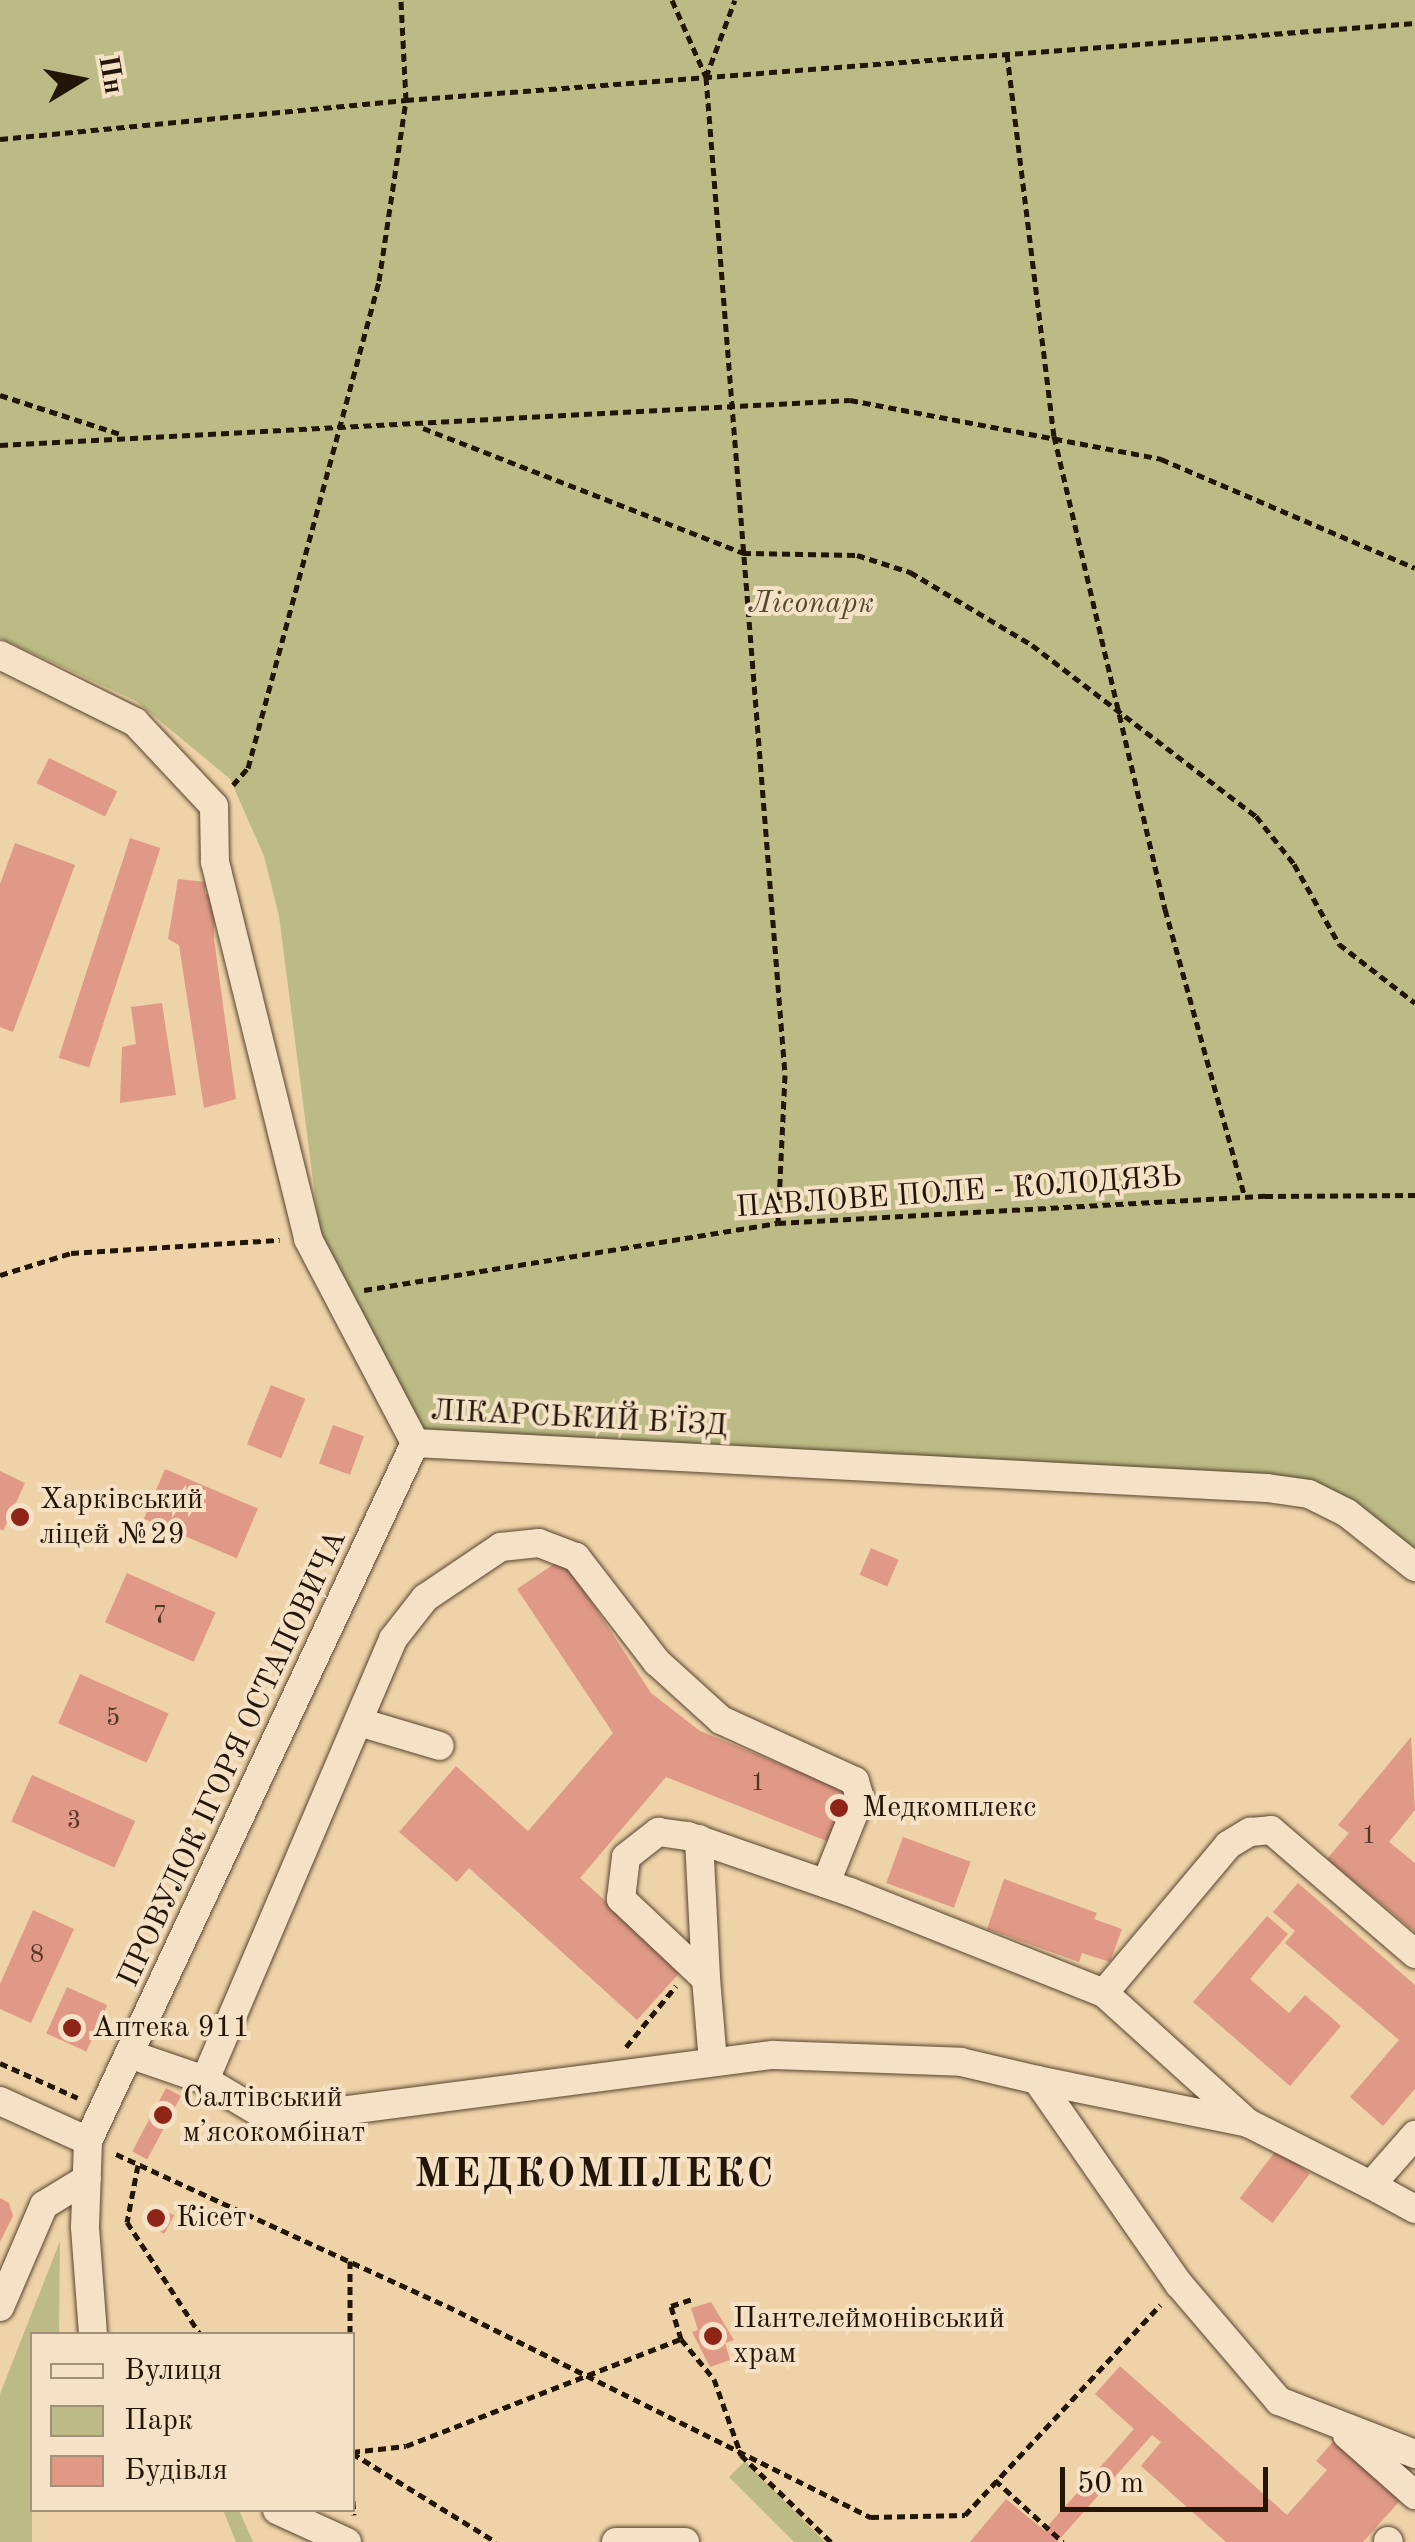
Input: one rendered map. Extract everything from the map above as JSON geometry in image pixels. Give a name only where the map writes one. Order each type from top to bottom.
[{"type":"street","points":[[0,655],[134,722],[214,806]]},
{"type":"street","name":"ЛІКАРСЬКИЙ В'ЇЗД","points":[[214,806],[215,862],[308,1238],[332,1295],[414,1444],[1268,1488],[1309,1494],[1347,1513],[1415,1567]]},
{"type":"street","name":"ПРОВУЛОК ІГОРЯ ОСТАПОВИЧА","points":[[93,2332],[88,2141],[132,2056],[414,1444]]},
{"type":"street","points":[[204,2080],[393,1640],[424,1598],[501,1547],[552,1544],[576,1556],[657,1662],[721,1720],[855,1781],[860,1798],[826,1883]]},
{"type":"street","points":[[359,1722],[440,1746]]},
{"type":"street","points":[[698,1973],[626,1907],[618,1888],[626,1857],[648,1836],[668,1830],[826,1883],[1104,1992],[1248,2123]]},
{"type":"street","points":[[1104,1992],[1228,1845],[1250,1832],[1271,1830],[1415,1954]]},
{"type":"street","points":[[699,1839],[698,1973],[712,2062]]},
{"type":"street","points":[[132,2056],[204,2080],[264,2114],[302,2116],[774,2055],[961,2062],[1248,2123],[1415,2209]]},
{"type":"street","points":[[1038,2080],[1179,2284],[1279,2401],[1415,2454]]},
{"type":"street","points":[[0,2101],[88,2141]]},
{"type":"street","points":[[1371,2185],[1415,2135]]},
{"type":"street","points":[[0,2307],[44,2205],[86,2179]]},
{"type":"street","points":[[1338,2427],[1415,2495]]},
{"type":"street","points":[[281,2512],[347,2542]]},
{"type":"street","points":[[624,2541],[684,2542]]},
{"type":"path","points":[[214,806],[248,768],[379,281],[406,100],[401,0]]},
{"type":"path","points":[[672,0],[706,77],[785,1074],[778,1224]]},
{"type":"path","points":[[706,77],[735,0]]},
{"type":"path","points":[[0,139],[406,100],[1415,23]]},
{"type":"path","points":[[1007,54],[1054,436],[1119,712],[1245,1197]]},
{"type":"path","points":[[0,395],[124,436]]},
{"type":"path","points":[[0,445],[850,400],[1161,459],[1415,568]]},
{"type":"path","points":[[418,425],[743,552],[857,555],[910,572],[1032,645],[1256,816],[1294,864],[1340,944],[1415,1003]]},
{"type":"path","name":"ПАВЛОВЕ ПОЛЕ - КОЛОДЯЗЬ","points":[[332,1295],[778,1224],[1245,1197],[1415,1195]]},
{"type":"path","points":[[0,1276],[72,1253],[308,1238]]},
{"type":"path","points":[[620,2055],[698,1973]]},
{"type":"path","points":[[0,2063],[104,2110]]},
{"type":"path","points":[[88,2141],[350,2261],[871,2516],[965,2515],[1179,2284]]},
{"type":"path","points":[[138,2165],[127,2222],[199,2332]]},
{"type":"path","points":[[350,2261],[350,2332]]},
{"type":"path","points":[[692,2299],[671,2306],[682,2339],[714,2378],[741,2455],[831,2542]]},
{"type":"path","points":[[355,2452],[406,2446],[682,2339]]},
{"type":"path","points":[[355,2454],[496,2542]]},
{"type":"path","points":[[995,2480],[1063,2542]]},
{"type":"green space","name":"Лісопарк","points":[[0,0],[1415,0],[1415,1561],[1355,1513],[1231,1474],[424,1429],[334,1273],[320,1235],[279,916],[264,856],[230,779],[136,701],[0,638]]},
{"type":"green space","points":[[60,2241],[59,2332],[30,2332],[32,2542],[0,2542],[0,2394]]},
{"type":"green space","points":[[745,2461],[825,2542],[794,2542],[729,2477]]},
{"type":"green space","points":[[224,2512],[240,2512],[253,2542],[236,2542]]},
{"type":"building","points":[[49,758],[117,791],[105,816],[37,783]]},
{"type":"building","points":[[130,838],[160,848],[89,1068],[59,1058]]},
{"type":"building","points":[[15,843],[75,865],[13,1032],[0,1027],[0,884]]},
{"type":"building","points":[[178,879],[206,882],[205,894],[215,894],[214,939],[236,1099],[204,1108],[179,945],[168,939]]},
{"type":"building","points":[[162,1003],[176,1095],[120,1103],[122,1047],[136,1044],[131,1007]]},
{"type":"building","points":[[271,1385],[305,1399],[281,1458],[247,1444]]},
{"type":"building","points":[[333,1425],[364,1436],[350,1475],[319,1464]]},
{"type":"building","points":[[165,1469],[258,1508],[237,1558],[144,1519]]},
{"type":"building","points":[[0,1471],[25,1483],[3,1531],[0,1529]]},
{"type":"building","points":[[871,1548],[899,1560],[887,1586],[860,1575]]},
{"type":"building","points":[[563,1558],[651,1693],[700,1731],[849,1792],[829,1842],[666,1777],[580,1878],[682,1970],[637,2020],[469,1868],[457,1882],[399,1832],[456,1766],[528,1831],[613,1733],[517,1589]]},
{"type":"building","points":[[127,1573],[216,1612],[194,1662],[105,1622]]},
{"type":"building","points":[[80,1674],[169,1713],[147,1763],[58,1723]]},
{"type":"building","points":[[1411,1737],[1415,1810],[1389,1842],[1415,1863],[1415,1932],[1327,1859],[1349,1833],[1338,1825]]},
{"type":"building","points":[[32,1775],[135,1821],[114,1868],[11,1822]]},
{"type":"building","points":[[903,1837],[971,1862],[954,1908],[886,1883]]},
{"type":"building","points":[[1004,1879],[1097,1913],[1094,1919],[1122,1929],[1110,1962],[1082,1953],[1079,1962],[987,1929]]},
{"type":"building","points":[[1298,1883],[1415,1985],[1415,2089],[1383,2126],[1350,2097],[1399,2040],[1285,1943],[1295,1931],[1273,1912]]},
{"type":"building","points":[[33,1910],[74,1929],[31,2023],[0,2009],[0,1984]]},
{"type":"building","points":[[1267,1916],[1288,1934],[1250,1979],[1289,2013],[1305,1995],[1341,2026],[1290,2086],[1193,2002]]},
{"type":"building","points":[[67,1987],[107,2005],[86,2051],[46,2034]]},
{"type":"building","name":"Салтівський мʼясокомбінат","points":[[166,2088],[181,2096],[147,2160],[132,2152]]},
{"type":"building","points":[[1277,2149],[1310,2174],[1272,2223],[1240,2199]]},
{"type":"building","points":[[0,2198],[9,2203],[13,2216],[0,2242]]},
{"type":"building","points":[[153,2204],[174,2215],[164,2234],[143,2223]]},
{"type":"building","name":"Пантелеймонівський храм","points":[[711,2302],[734,2340],[725,2343],[730,2360],[710,2367],[692,2332],[698,2330],[691,2308]]},
{"type":"building","points":[[1120,2366],[1287,2515],[1327,2470],[1316,2461],[1339,2435],[1406,2494],[1363,2542],[1226,2542],[1141,2466],[1161,2442],[1152,2435],[1057,2542],[970,2542],[1006,2499],[1044,2530],[1134,2429],[1095,2394]]},
{"type":"place","name":"Харківський ліцей №29","points":[[20,1517]]},
{"type":"place","name":"Медкомплекс","points":[[839,1808]]},
{"type":"place","name":"Аптека 911","points":[[72,2028]]},
{"type":"place","name":"Салтівський мʼясокомбінат","points":[[163,2115]]},
{"type":"place","name":"Кісет","points":[[156,2218]]},
{"type":"place","name":"Пантелеймонівський храм","points":[[713,2336]]},
{"type":"district","name":"МЕДКОМПЛЕКС","points":[[595,2176]]}]
